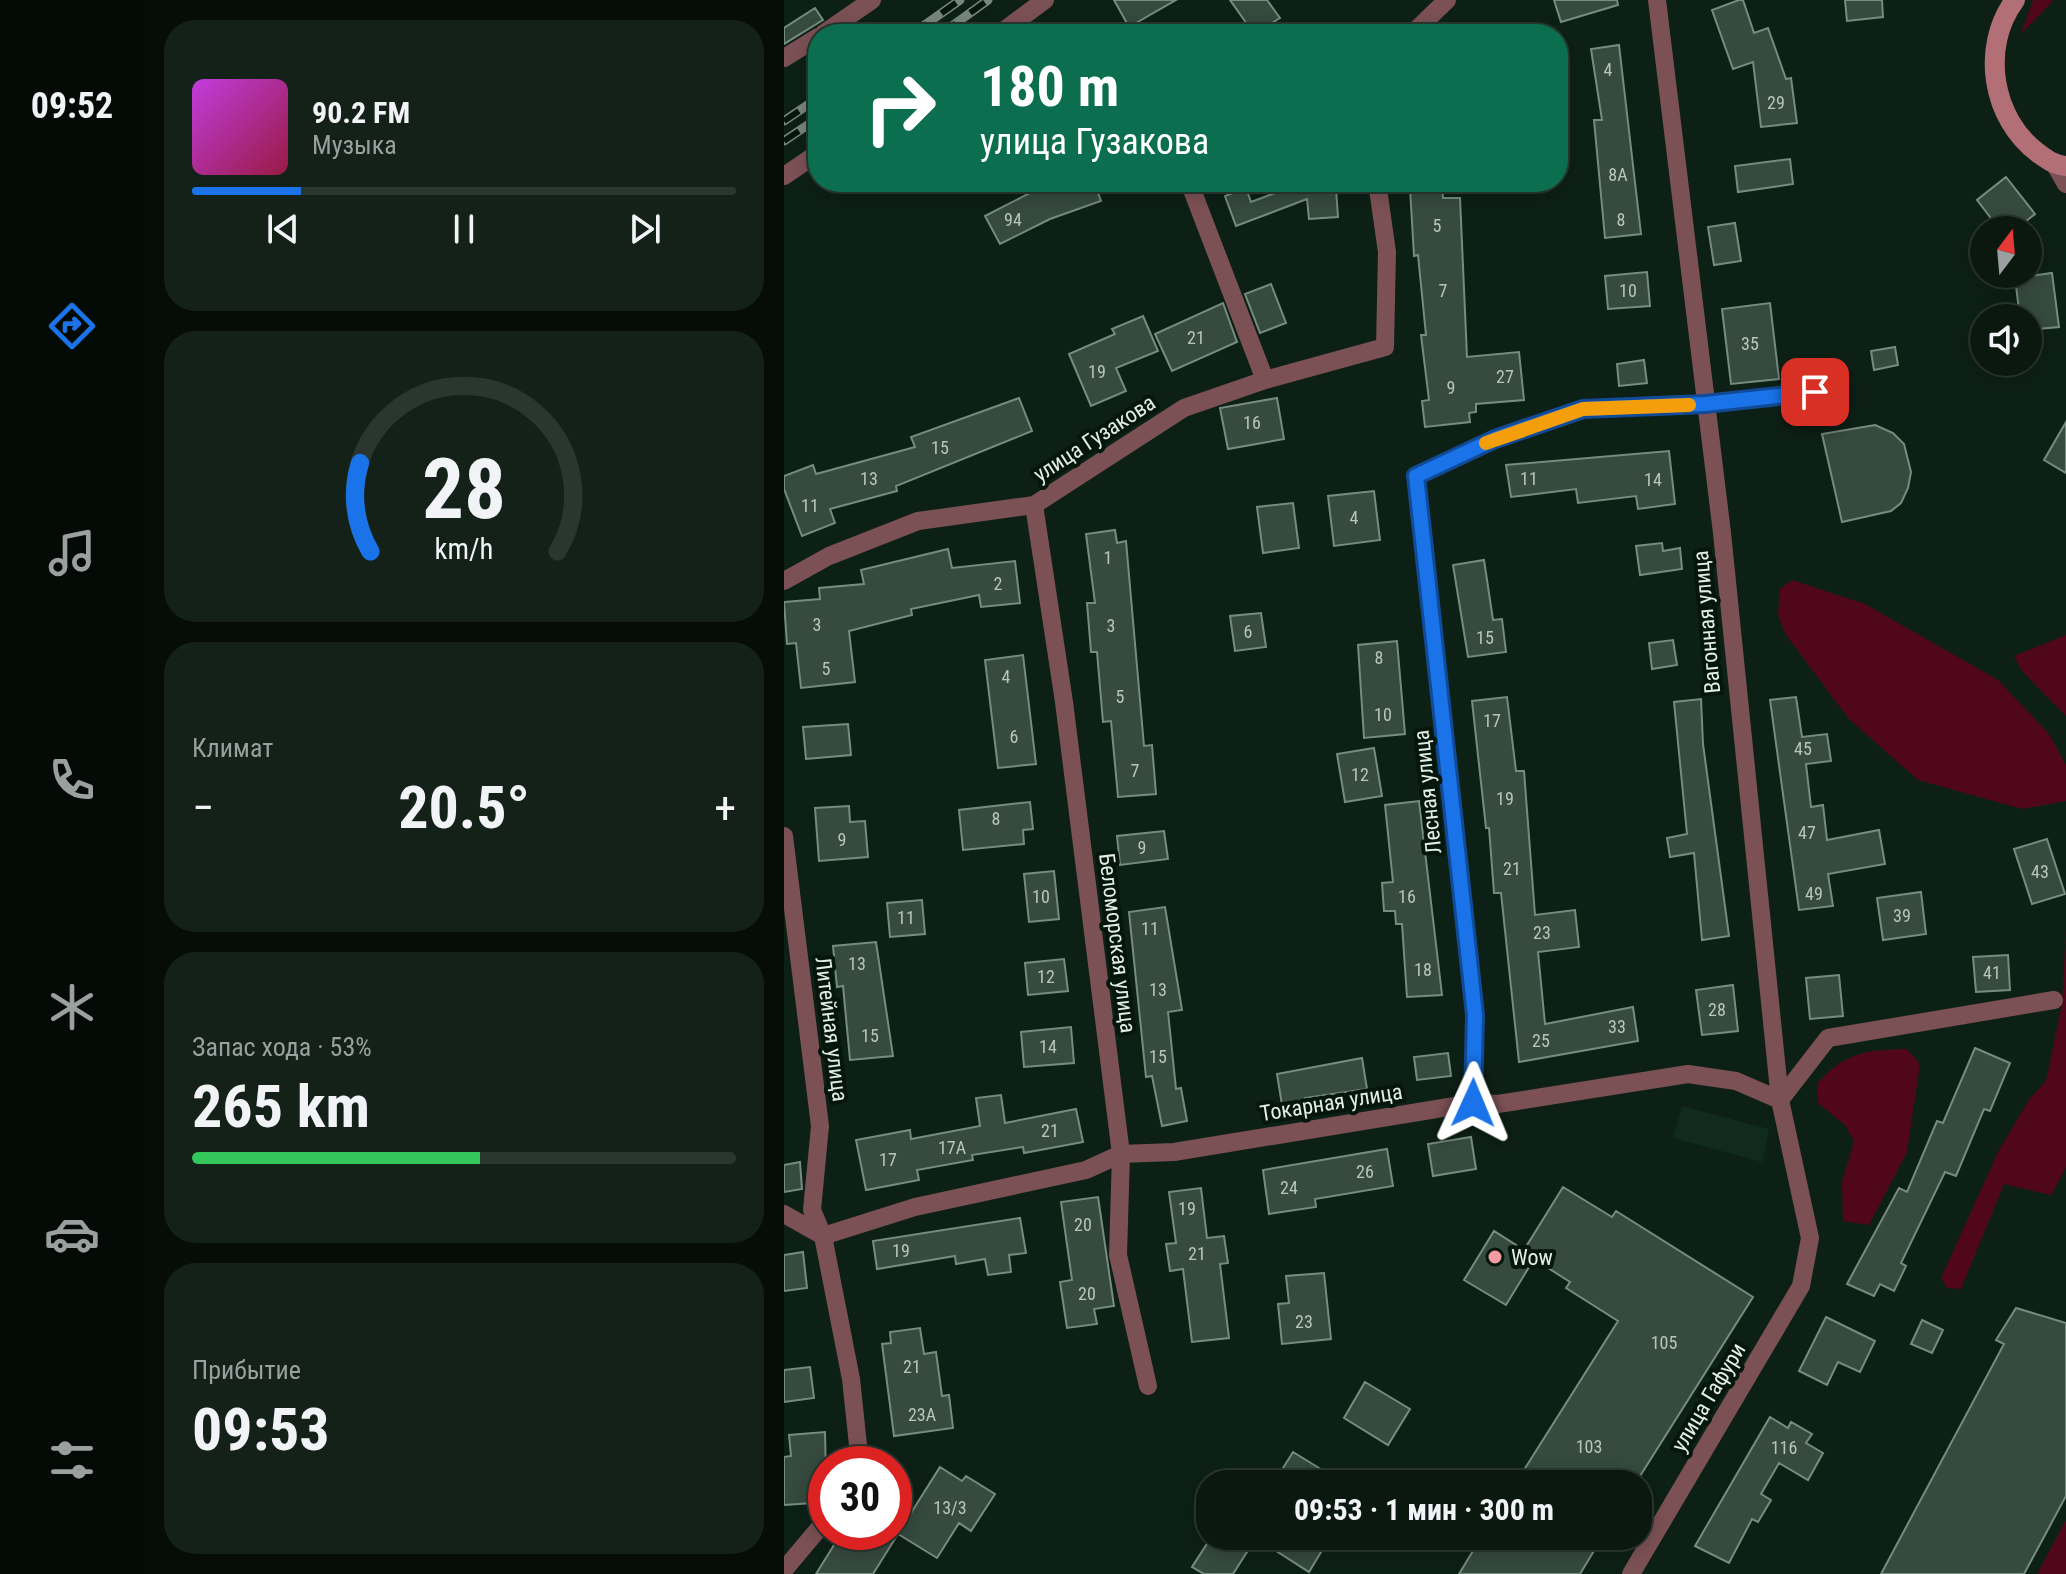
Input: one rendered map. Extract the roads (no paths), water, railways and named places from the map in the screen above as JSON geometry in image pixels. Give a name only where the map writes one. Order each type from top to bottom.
[{"type":"street","points":[[837,24],[872,0]]},
{"type":"street","points":[[1013,24],[1045,0]]},
{"type":"street","points":[[1422,24],[1447,0]]},
{"type":"street","name":"Вагонная улица","points":[[1657,0],[1722,533],[1780,1100],[1810,1238]]},
{"type":"street","points":[[2015,0],[1995,51],[1996,83],[2004,110],[2022,141],[2060,166],[2066,184]]},
{"type":"street","points":[[784,58],[808,43]]},
{"type":"street","points":[[784,176],[808,160]]},
{"type":"street","points":[[1193,192],[1265,380]]},
{"type":"street","name":"улица Гузакова","points":[[784,581],[829,556],[918,521],[1034,505],[1184,408],[1265,380],[1385,347],[1387,252],[1378,192]]},
{"type":"street","points":[[1705,404],[1815,392]]},
{"type":"street","name":"Лесная улица","points":[[1473,1103],[1475,1015],[1416,476],[1495,439],[1583,409],[1705,404]]},
{"type":"street","name":"Беломорская улица","points":[[1034,505],[1064,702],[1121,1154],[1118,1255],[1148,1386]]},
{"type":"street","name":"Литейная улица","points":[[784,836],[820,1126],[812,1210],[823,1236],[851,1379],[858,1446]]},
{"type":"street","points":[[1780,1100],[1828,1038],[2054,1000]]},
{"type":"street","name":"Токарная улица","points":[[823,1236],[915,1207],[1086,1170],[1121,1154],[1174,1152],[1473,1103],[1498,1104],[1688,1074],[1736,1081],[1780,1100]]},
{"type":"street","points":[[784,1214],[823,1236]]},
{"type":"street","name":"улица Гафури","points":[[1631,1574],[1801,1286],[1810,1238]]},
{"type":"street","points":[[784,1570],[808,1541]]},
{"type":"railway","points":[[926,24],[960,0]]},
{"type":"railway","points":[[955,24],[988,0]]},
{"type":"railway","points":[[784,121],[808,105]]},
{"type":"railway","points":[[784,141],[808,125]]},
{"type":"place","name":"Wow","points":[[1495,1257]]}]
